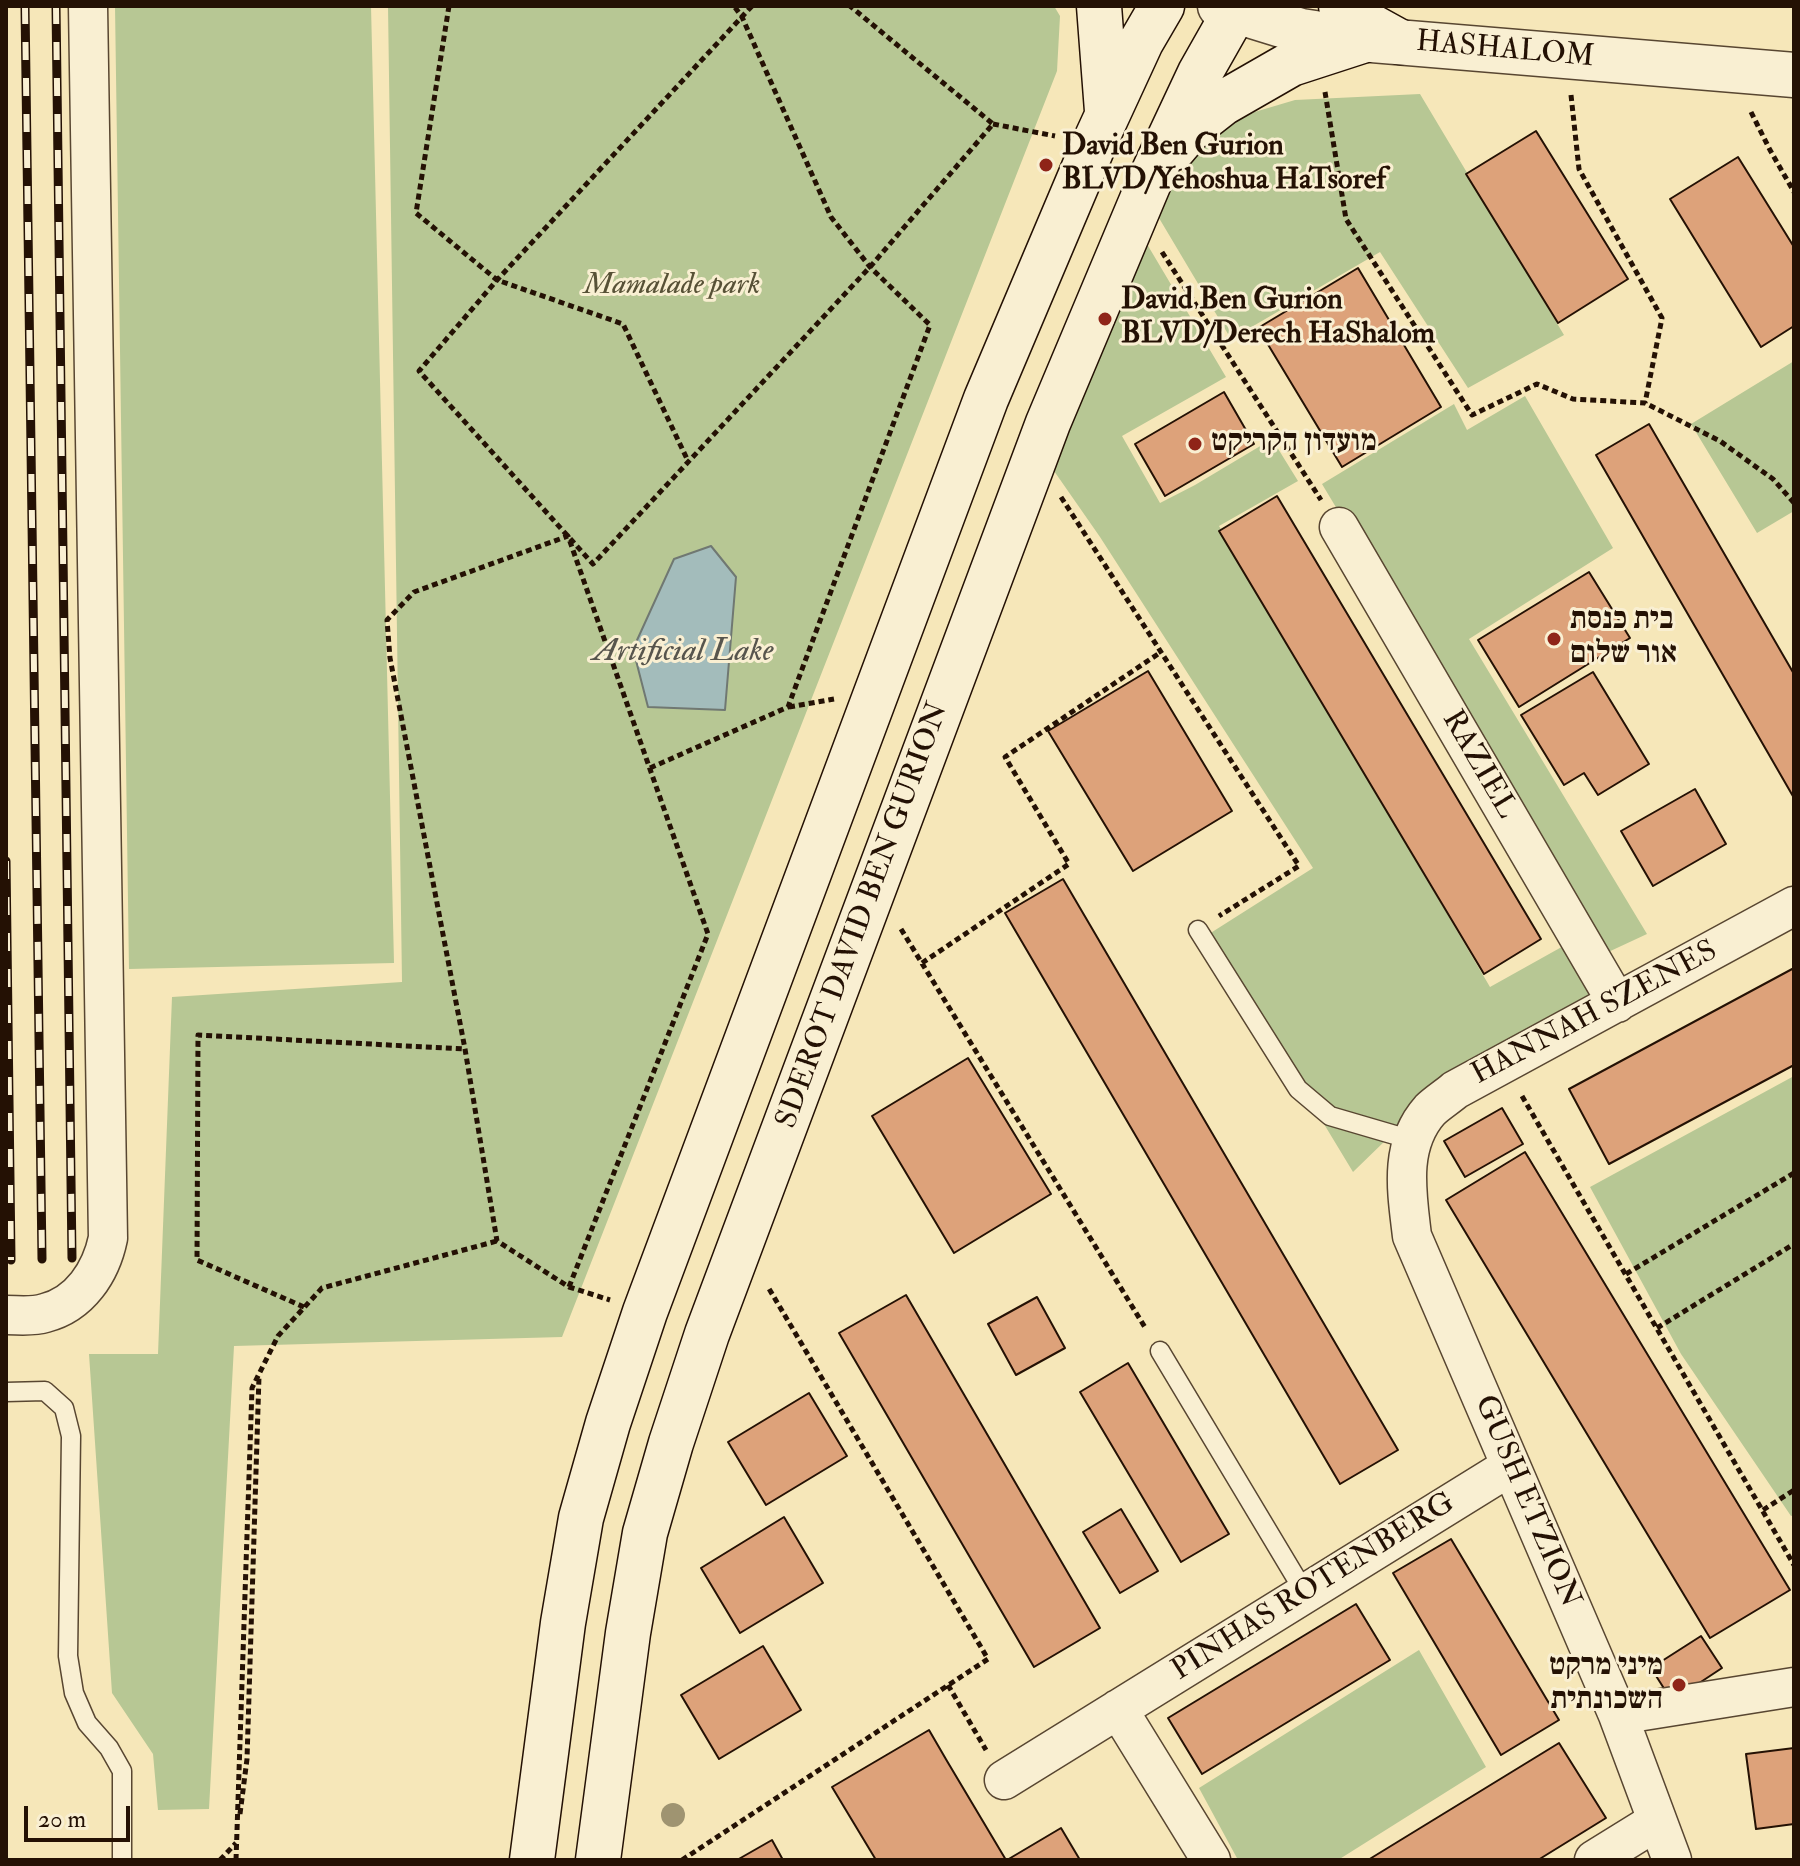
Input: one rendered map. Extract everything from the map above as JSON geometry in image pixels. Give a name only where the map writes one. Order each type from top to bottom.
[{"type":"main road","points":[[1099,6],[1100,130]]},
{"type":"main road","points":[[532,1860],[561,1637],[581,1518],[608,1423],[645,1312],[986,399],[1100,130],[1141,42],[1162,6]]},
{"type":"main road","points":[[1341,6],[1384,41]]},
{"type":"main road","name":"HASHALOM","points":[[1231,8],[1301,31],[1384,41],[1794,75]]},
{"type":"main road","name":"SDEROT DAVID BEN GURION","points":[[598,1860],[628,1633],[645,1533],[707,1334],[1035,456],[1136,212],[1231,8]]},
{"type":"main road","points":[[1154,171],[1191,128],[1223,103],[1291,64],[1384,41]]},
{"type":"street","points":[[6,1315],[45,1313],[69,1302],[96,1274],[108,1238],[88,6]]},
{"type":"street","name":"RAZIEL","points":[[1339,527],[1617,1003]]},
{"type":"street","name":"HANNAH SZENES","points":[[1412,1140],[1430,1111],[1455,1090],[1794,906]]},
{"type":"street","name":"GUSH ETZION","points":[[1412,1140],[1405,1181],[1412,1236],[1618,1715],[1672,1860]]},
{"type":"street","name":"PINHAS ROTENBERG","points":[[1004,1780],[1511,1466]]},
{"type":"street","points":[[1618,1715],[1794,1687]]},
{"type":"street","points":[[1118,1709],[1211,1860]]},
{"type":"street","points":[[1594,1860],[1657,1821]]},
{"type":"lane","points":[[1198,930],[1298,1089],[1330,1116],[1412,1140]]},
{"type":"lane","points":[[1160,1351],[1305,1593]]},
{"type":"lane","points":[[6,1392],[45,1391],[64,1408],[71,1436],[68,1656],[74,1693],[87,1723],[109,1748],[122,1771],[122,1860]]},
{"type":"path","points":[[449,6],[416,213],[497,280],[623,324],[688,461]]},
{"type":"path","points":[[650,768],[788,707],[930,325],[870,267],[831,217],[742,17],[734,6]]},
{"type":"path","points":[[752,6],[497,280],[419,371],[593,564],[870,267],[993,124]]},
{"type":"path","points":[[850,6],[993,124],[1100,130]]},
{"type":"path","points":[[1319,55],[1346,219],[1472,415],[1537,384],[1573,399],[1645,403],[1720,441],[1773,479],[1794,503]]},
{"type":"path","points":[[1567,56],[1579,169],[1662,318],[1645,403]]},
{"type":"path","points":[[1730,69],[1794,192]]},
{"type":"path","points":[[1136,212],[1339,527]]},
{"type":"path","points":[[1035,456],[1299,866],[1198,930]]},
{"type":"path","points":[[568,536],[708,934],[569,1287]]},
{"type":"path","points":[[497,1241],[465,1049],[390,658],[387,620],[414,592],[568,536]]},
{"type":"path","points":[[921,963],[1069,864],[1005,757],[1161,652]]},
{"type":"path","points":[[875,887],[1160,1351]]},
{"type":"path","points":[[304,1307],[197,1260],[198,1035],[465,1049]]},
{"type":"path","points":[[1503,1064],[1794,1565]]},
{"type":"path","points":[[1626,1274],[1794,1173]]},
{"type":"path","points":[[236,1860],[252,1388],[278,1336],[322,1288],[497,1241],[569,1287],[645,1312]]},
{"type":"path","points":[[682,1860],[988,1659],[742,1242]]},
{"type":"path","points":[[1657,1328],[1794,1244]]},
{"type":"path","points":[[1763,1510],[1794,1490]]},
{"type":"path","points":[[948,1685],[1004,1780]]},
{"type":"path","points":[[220,1860],[236,1844]]},
{"type":"green space","points":[[115,6],[371,6],[394,963],[129,969]]},
{"type":"green space","name":"Mamalade park","points":[[388,6],[1054,6],[1060,16],[1057,71],[562,1337],[234,1346],[209,1809],[158,1810],[153,1754],[112,1693],[89,1354],[158,1354],[172,997],[402,982]]},
{"type":"green space","points":[[1420,94],[1564,335],[1468,388],[1380,252],[1231,339],[1156,213],[1184,169],[1231,119],[1295,100]]},
{"type":"green space","points":[[1141,234],[1226,377],[1122,436],[1160,503],[1272,439],[1298,481],[1219,526],[1490,987],[1567,944],[1600,994],[1460,1068],[1353,1172],[1209,934],[1313,868],[1100,537],[1045,458]]},
{"type":"green space","points":[[1794,361],[1794,511],[1757,533],[1691,424]]},
{"type":"green space","points":[[1525,396],[1613,548],[1469,639],[1647,934],[1604,954],[1322,484],[1454,404],[1467,430]]},
{"type":"green space","points":[[1794,1076],[1794,1515],[1791,1516],[1681,1354],[1590,1187]]},
{"type":"green space","points":[[1419,1650],[1486,1767],[1338,1860],[1238,1860],[1199,1788]]},
{"type":"water","name":"Artificial Lake","points":[[711,546],[736,577],[725,710],[648,707],[633,649],[674,559]]},
{"type":"building","points":[[1536,131],[1628,279],[1558,323],[1466,174]]},
{"type":"building","points":[[1738,157],[1794,247],[1794,326],[1761,347],[1670,199]]},
{"type":"building","points":[[1358,268],[1441,407],[1342,467],[1258,328]]},
{"type":"building","name":"מועדון הקריקט","points":[[1224,392],[1254,444],[1165,496],[1135,444]]},
{"type":"building","points":[[1649,424],[1794,674],[1794,798],[1596,455]]},
{"type":"building","points":[[1277,496],[1541,939],[1484,974],[1219,531]]},
{"type":"building","name":"בית כנסת אור שלום","points":[[1589,572],[1630,638],[1519,707],[1478,640]]},
{"type":"building","points":[[1148,671],[1232,811],[1133,871],[1048,731]]},
{"type":"building","points":[[1593,672],[1649,764],[1598,795],[1584,773],[1564,785],[1521,715]]},
{"type":"building","points":[[1695,789],[1726,844],[1653,886],[1621,831]]},
{"type":"building","points":[[1063,879],[1398,1450],[1340,1484],[1005,913]]},
{"type":"building","points":[[1794,968],[1794,1065],[1609,1164],[1569,1089]]},
{"type":"building","points":[[968,1058],[1051,1194],[954,1253],[872,1116]]},
{"type":"building","points":[[1502,1108],[1523,1144],[1465,1177],[1444,1141]]},
{"type":"building","points":[[1525,1152],[1790,1590],[1710,1638],[1446,1200]]},
{"type":"building","points":[[906,1295],[1100,1628],[1034,1667],[839,1333]]},
{"type":"building","points":[[1037,1297],[1065,1348],[1016,1375],[988,1324]]},
{"type":"building","points":[[1128,1363],[1229,1534],[1181,1562],[1080,1392]]},
{"type":"building","points":[[809,1393],[847,1456],[766,1505],[728,1442]]},
{"type":"building","points":[[1121,1509],[1158,1571],[1120,1593],[1083,1532]]},
{"type":"building","points":[[784,1517],[823,1583],[740,1633],[701,1568]]},
{"type":"building","points":[[1451,1539],[1559,1720],[1501,1755],[1393,1573]]},
{"type":"building","points":[[1356,1604],[1390,1660],[1202,1774],[1168,1718]]},
{"type":"building","name":"מיני מרקט השכונתית","points":[[1701,1636],[1722,1668],[1672,1701],[1651,1668]]},
{"type":"building","points":[[763,1646],[801,1710],[719,1759],[681,1695]]},
{"type":"building","points":[[929,1730],[1006,1860],[876,1860],[832,1787]]},
{"type":"building","points":[[1559,1743],[1606,1818],[1538,1860],[1368,1860]]},
{"type":"building","points":[[1794,1748],[1794,1824],[1756,1829],[1746,1754]]},
{"type":"building","points":[[1061,1828],[1080,1860],[1007,1860]]},
{"type":"building","points":[[772,1840],[783,1860],[737,1860]]},
{"type":"railway","points":[[25,6],[42,1259]]},
{"type":"railway","points":[[56,6],[72,1258]]},
{"type":"railway","points":[[6,861],[11,1260]]},
{"type":"place","name":"David Ben Gurion BLVD/Yehoshua HaTsoref","points":[[1046,165]]},
{"type":"place","name":"David Ben Gurion BLVD/Derech HaShalom","points":[[1105,319]]},
{"type":"place","name":"מועדון הקריקט","points":[[1195,444]]},
{"type":"place","name":"בית כנסת אור שלום","points":[[1554,639]]},
{"type":"place","name":"מיני מרקט השכונתית","points":[[1679,1685]]}]
